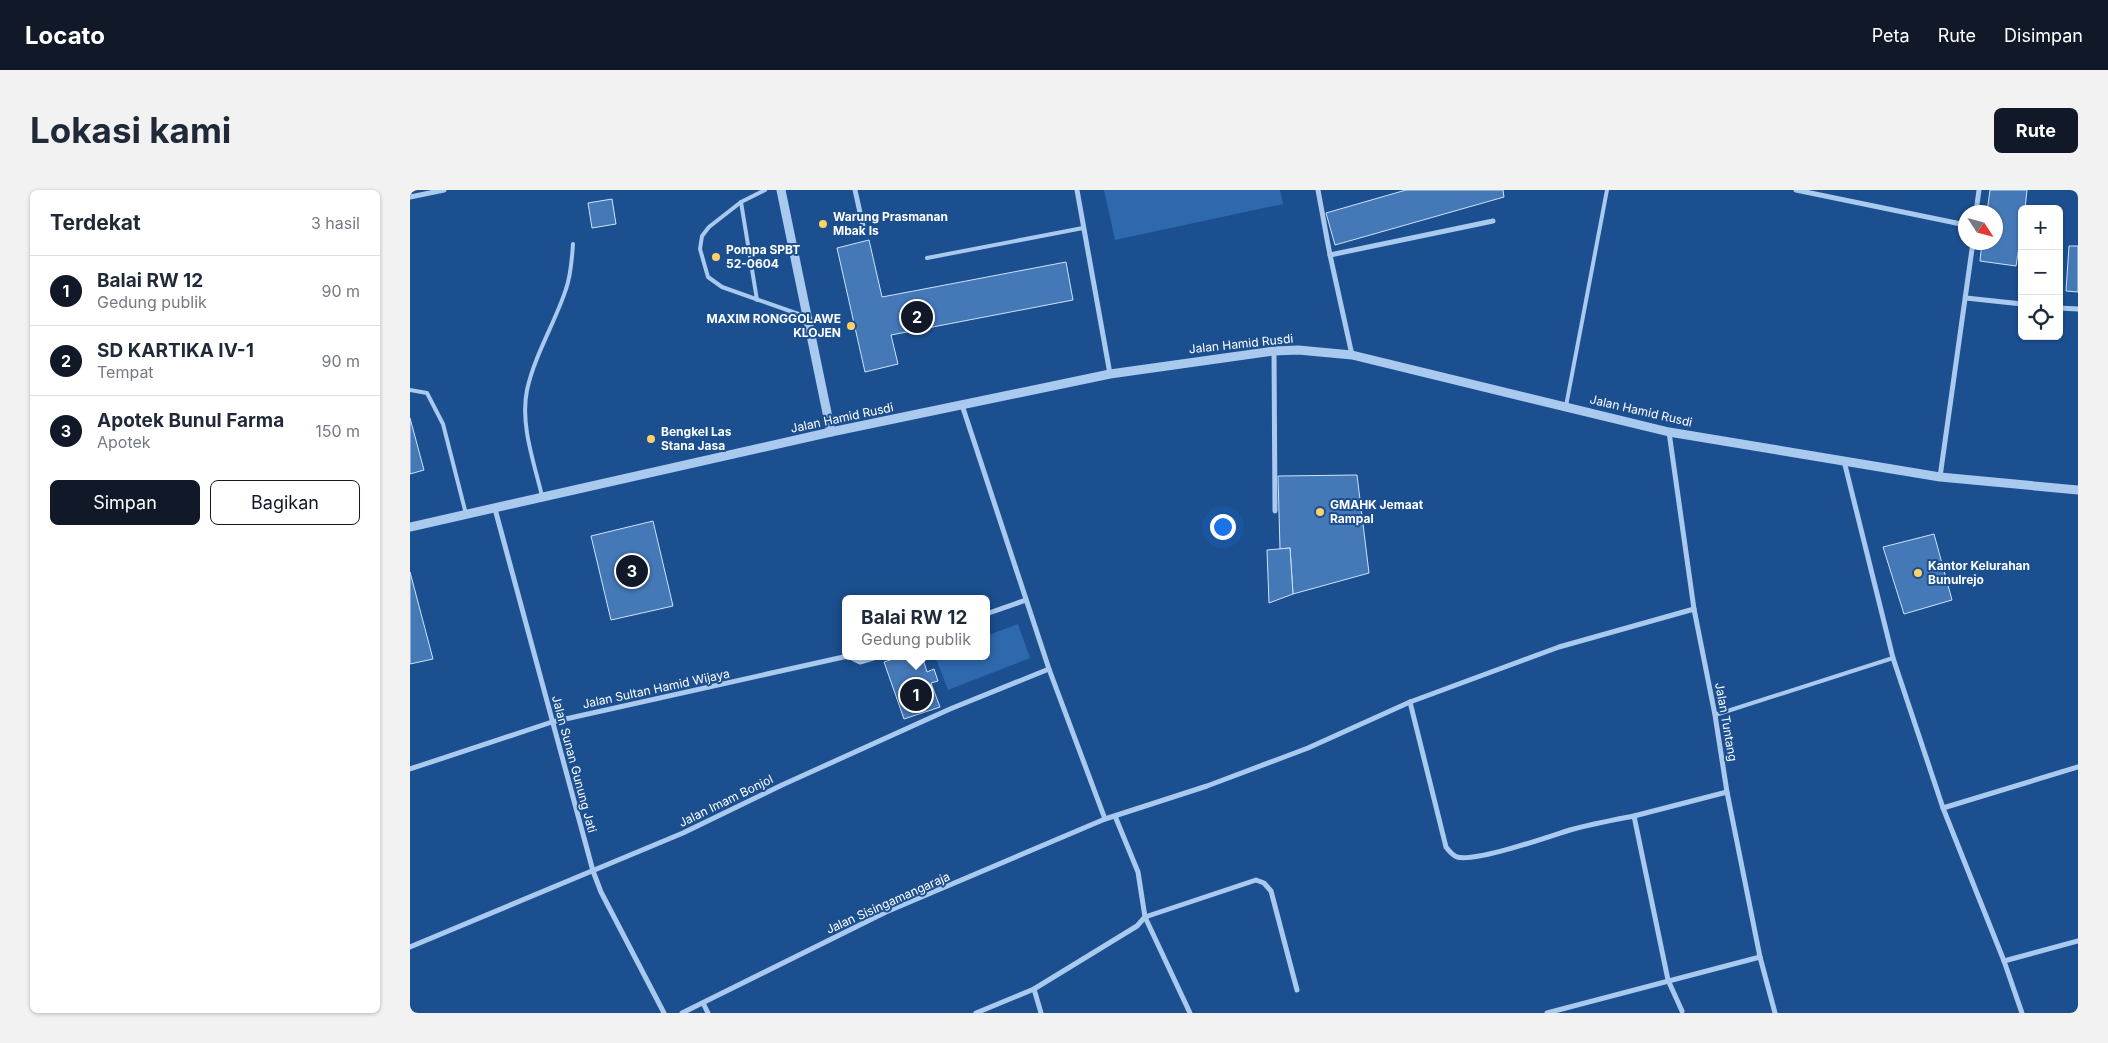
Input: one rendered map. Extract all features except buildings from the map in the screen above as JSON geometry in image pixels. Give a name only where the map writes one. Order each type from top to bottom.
[{"type":"street","points":[[410,197],[444,190]]},
{"type":"street","points":[[781,190],[831,432]]},
{"type":"street","points":[[855,190],[863,226]]},
{"type":"street","points":[[1077,190],[1110,374]]},
{"type":"street","points":[[1318,190],[1330,256],[1352,355]]},
{"type":"street","points":[[1796,190],[1958,223]]},
{"type":"street","points":[[1977,205],[1979,190]]},
{"type":"street","points":[[1330,256],[1493,221]]},
{"type":"street","points":[[1940,477],[1972,250]]},
{"type":"street","points":[[1966,298],[2018,304]]},
{"type":"street","points":[[2063,308],[2078,310]]},
{"type":"street","name":"Jalan Hamid Rusdi","points":[[410,527],[831,432],[1110,374],[1274,351],[1298,350],[1352,355],[1669,432],[1940,477],[2078,490]]},
{"type":"street","points":[[1274,351],[1275,511]]},
{"type":"street","points":[[962,405],[1049,669],[1105,819]]},
{"type":"street","name":"Jalan Tuntang","points":[[1669,432],[1694,608],[1760,957],[1775,1013]]},
{"type":"street","points":[[1844,461],[1894,658],[1943,808],[2004,961],[2022,1013]]},
{"type":"street","name":"Jalan Sunan Gunung Jati","points":[[495,509],[593,871],[601,892],[664,1013]]},
{"type":"street","points":[[990,613],[1026,600]]},
{"type":"street","name":"Jalan Sisingamangaraja","points":[[682,1013],[886,912],[1105,819],[1207,786],[1308,748],[1410,702],[1559,647],[1694,608]]},
{"type":"street","name":"Jalan Sultan Hamid Wijaya","points":[[410,769],[552,722],[842,657]]},
{"type":"street","name":"Jalan Imam Bonjol","points":[[410,947],[683,833],[782,785],[950,709],[1049,669]]},
{"type":"street","points":[[1410,702],[1446,847],[1456,857],[1467,858],[1509,849],[1572,830],[1728,792]]},
{"type":"street","points":[[1943,808],[2078,767]]},
{"type":"street","points":[[1116,816],[1138,872],[1145,917],[1190,1013]]},
{"type":"street","points":[[1634,816],[1668,980],[1682,1011]]},
{"type":"street","points":[[976,1013],[1034,989],[1137,926],[1145,917],[1256,880],[1264,883],[1271,891],[1297,990]]},
{"type":"street","points":[[2004,961],[2078,941]]},
{"type":"street","points":[[1547,1013],[1760,957]]},
{"type":"street","points":[[1034,989],[1041,1013]]},
{"type":"street","points":[[703,1003],[708,1013]]},
{"type":"lane","points":[[765,190],[742,202],[709,227],[702,236],[700,249],[708,276],[722,287],[807,317]]},
{"type":"lane","points":[[1566,406],[1607,190]]},
{"type":"lane","points":[[742,202],[758,300]]},
{"type":"lane","points":[[927,258],[1083,228]]},
{"type":"lane","points":[[542,498],[526,431],[527,391],[545,339],[566,289],[573,244]]},
{"type":"lane","points":[[410,390],[427,393],[443,424],[466,514]]},
{"type":"lane","points":[[1715,715],[1894,658]]},
{"type":"shaded area","points":[[1104,190],[1280,190],[1283,204],[1115,240]]},
{"type":"shaded area","points":[[1018,624],[1030,658],[948,690],[937,660],[990,660],[990,634]]},
{"type":"place","name":"Warung Prasmanan Mbak Is","points":[[823,224]]},
{"type":"place","name":"Pompa SPBT 52-0604","points":[[716,257]]},
{"type":"place","name":"SD KARTIKA IV-1","points":[[917,317]]},
{"type":"place","name":"MAXIM RONGGOLAWE KLOJEN","points":[[851,326]]},
{"type":"place","name":"Bengkel Las Stana Jasa","points":[[651,439]]},
{"type":"place","name":"GMAHK Jemaat Rampal","points":[[1320,512]]},
{"type":"place","name":"Apotek Bunul Farma","points":[[632,571]]},
{"type":"place","name":"Kantor Kelurahan Bunulrejo","points":[[1918,573]]},
{"type":"place","name":"Balai RW 12","points":[[916,695]]}]
